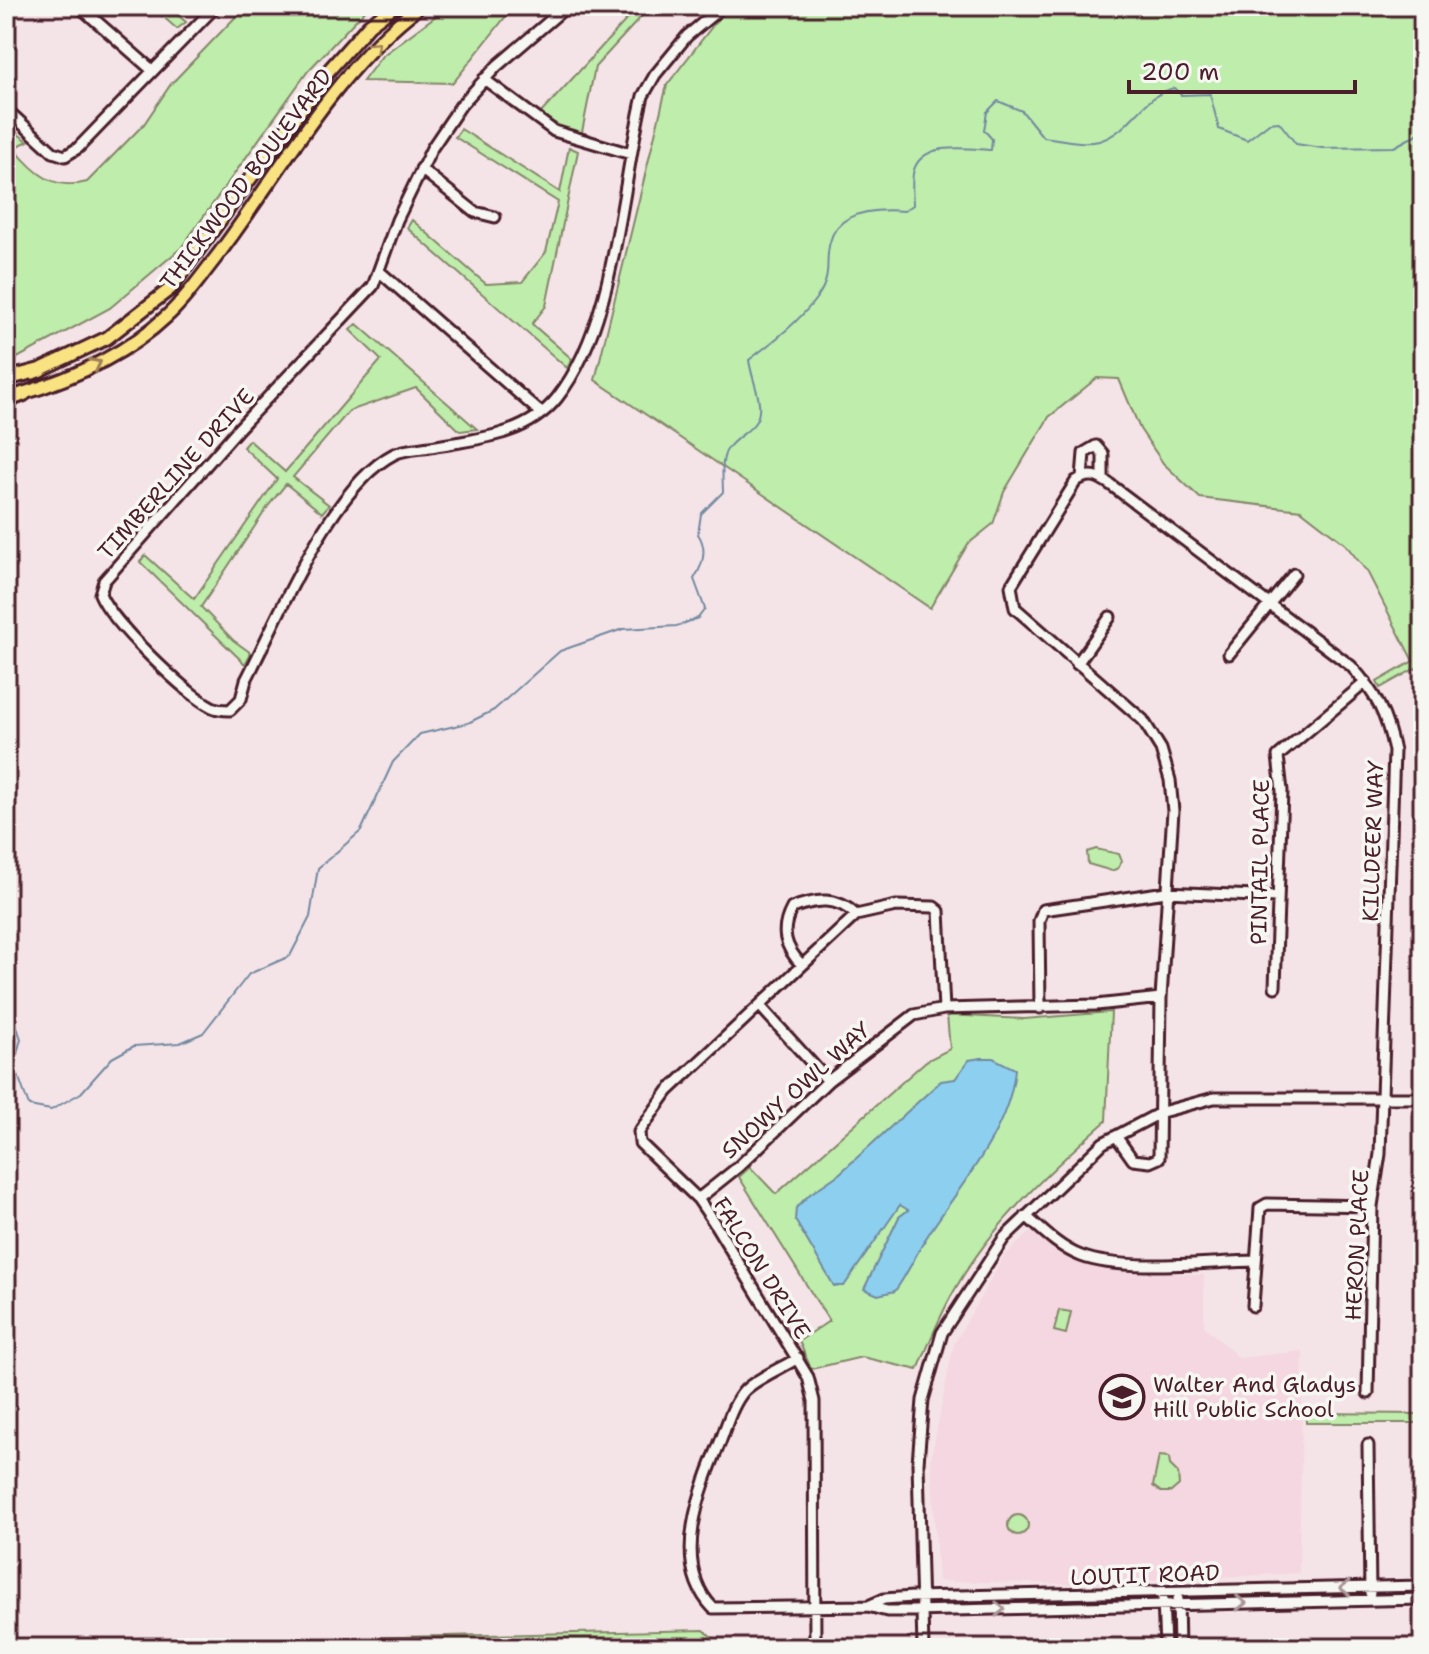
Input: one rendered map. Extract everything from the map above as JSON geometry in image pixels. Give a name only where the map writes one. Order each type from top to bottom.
[{"type":"highway","points":[[6,381],[40,370]]},
{"type":"highway","points":[[6,400],[24,394]]},
{"type":"main road","name":"THICKWOOD BOULEVARD","points":[[40,370],[107,338],[170,289],[330,69],[369,25],[394,6]]},
{"type":"main road","name":"THICKWOOD BOULEVARD","points":[[24,394],[67,379],[100,362],[133,343],[168,316],[236,231],[357,63],[420,6]]},
{"type":"street","points":[[79,6],[152,70]]},
{"type":"street","points":[[6,109],[53,152],[65,156],[78,148],[216,6]]},
{"type":"street","name":"TIMBERLINE DRIVE","points":[[567,6],[484,79],[461,105],[421,169],[397,220],[373,286],[239,428],[104,581],[100,594],[106,609],[167,670],[214,709],[230,710],[241,699],[246,680],[326,523],[376,465],[397,453],[495,436],[519,428],[556,398],[584,355],[602,304],[643,96],[655,75],[687,36],[723,6]]},
{"type":"street","points":[[484,79],[554,131],[631,154]]},
{"type":"street","points":[[421,169],[475,212],[495,217]]},
{"type":"street","points":[[380,272],[541,413]]},
{"type":"street","points":[[1103,480],[1103,454],[1096,446],[1084,453],[1082,477],[1011,586],[1015,608],[1143,720],[1161,749],[1170,780],[1173,811],[1161,998],[1160,1155],[1154,1161],[1133,1160],[1116,1136]]},
{"type":"street","name":"KILLDEER WAY","points":[[1082,477],[1096,476],[1103,480],[1351,666],[1366,682],[1388,721],[1394,751],[1382,1098]]},
{"type":"street","points":[[1229,654],[1294,574]]},
{"type":"street","points":[[1077,664],[1110,617]]},
{"type":"street","name":"PINTAIL PLACE","points":[[1275,987],[1282,791],[1278,756],[1366,682]]},
{"type":"street","points":[[1040,1008],[1039,921],[1043,910],[1166,892],[1277,897]]},
{"type":"street","points":[[802,965],[793,956],[784,933],[792,908],[828,901],[846,905],[856,915],[911,905],[934,907],[939,911],[944,1009]]},
{"type":"street","name":"FALCON DRIVE","points":[[815,1648],[814,1401],[798,1358],[698,1199],[640,1143],[639,1132],[668,1091],[856,915]]},
{"type":"street","name":"SNOWY OWL WAY","points":[[698,1199],[738,1167],[828,1081],[914,1015],[944,1009],[1040,1008],[1161,998]]},
{"type":"street","points":[[760,1006],[828,1081]]},
{"type":"street","points":[[923,1648],[918,1463],[923,1400],[942,1333],[992,1254],[1026,1216],[1064,1178],[1116,1136],[1162,1112],[1214,1098],[1423,1098]]},
{"type":"street","name":"HERON PLACE","points":[[1368,1393],[1372,1206],[1382,1098]]},
{"type":"street","points":[[1253,1306],[1257,1215],[1260,1208],[1267,1204],[1372,1206]]},
{"type":"street","points":[[1026,1216],[1052,1240],[1080,1256],[1108,1263],[1255,1261]]},
{"type":"street","name":"LOUTIT ROAD","points":[[798,1358],[746,1389],[737,1402],[700,1495],[691,1562],[700,1595],[713,1608],[868,1606],[887,1611],[922,1611],[1423,1599]]},
{"type":"street","points":[[1368,1445],[1371,1601]]},
{"type":"street","name":"LOUTIT ROAD","points":[[868,1606],[884,1599],[922,1597],[1423,1586]]},
{"type":"street","points":[[1178,1591],[1179,1648]]},
{"type":"street","points":[[1163,1592],[1165,1648]]},
{"type":"shaded area","name":"Walter And Gladys Hill Public School","points":[[1032,1230],[1108,1269],[1204,1275],[1204,1326],[1239,1358],[1303,1351],[1299,1573],[1078,1584],[938,1581],[931,1458],[954,1344],[1004,1256]]},
{"type":"green space","points":[[151,6],[167,6],[186,22],[177,29]]},
{"type":"green space","points":[[246,6],[369,6],[308,71],[181,248],[110,308],[6,364],[6,126],[28,141],[14,148],[37,172],[64,184],[87,182],[144,124],[171,84]]},
{"type":"green space","points":[[449,6],[514,6],[453,83],[363,81],[382,56]]},
{"type":"green space","points":[[639,6],[651,6],[595,67],[581,137],[539,115]]},
{"type":"green space","points":[[728,6],[1423,6],[1423,679],[1416,668],[1380,688],[1377,682],[1413,661],[1368,573],[1345,544],[1301,510],[1200,498],[1163,463],[1140,429],[1119,379],[1097,378],[1049,417],[1004,492],[993,524],[968,544],[930,608],[595,380],[667,85]]},
{"type":"green space","points":[[461,129],[560,192],[569,147],[578,151],[546,306],[532,324],[572,359],[567,368],[407,228],[412,220],[486,284],[522,282],[546,252],[558,202],[455,137]]},
{"type":"green space","points":[[357,324],[477,429],[460,431],[416,388],[349,411],[293,477],[329,505],[322,513],[286,484],[201,607],[233,640],[251,653],[245,664],[140,562],[145,555],[194,599],[277,479],[243,447],[249,440],[285,472],[381,360],[350,330]]},
{"type":"green space","points":[[1096,849],[1119,854],[1122,861],[1118,868],[1112,871],[1088,864],[1087,852]]},
{"type":"green space","points":[[1111,1012],[1106,1121],[1043,1179],[985,1243],[949,1300],[918,1370],[862,1357],[811,1369],[799,1341],[829,1321],[739,1177],[750,1167],[776,1194],[926,1061],[950,1049],[947,1015],[1024,1019]]},
{"type":"green space","points":[[1059,1310],[1071,1312],[1066,1334],[1054,1331]]},
{"type":"green space","points":[[1306,1413],[1423,1414],[1423,1423],[1306,1423]]},
{"type":"green space","points":[[1159,1456],[1169,1457],[1170,1465],[1178,1473],[1179,1485],[1171,1492],[1161,1492],[1153,1486]]},
{"type":"green space","points":[[1018,1515],[1025,1518],[1028,1525],[1025,1532],[1018,1535],[1011,1532],[1008,1525],[1011,1518]]},
{"type":"green space","points":[[704,1630],[724,1648],[11,1648],[13,1646]]},
{"type":"water","points":[[993,1058],[1015,1069],[1004,1113],[983,1155],[925,1239],[900,1284],[895,1291],[878,1295],[864,1289],[899,1217],[908,1210],[900,1205],[844,1286],[834,1286],[795,1220],[796,1208],[839,1174],[941,1081],[955,1079],[969,1060]]},
{"type":"waterway","points":[[6,1018],[15,1021],[21,1039],[14,1064],[29,1106],[51,1110],[81,1093],[112,1058],[134,1046],[180,1043],[203,1033],[249,974],[290,956],[310,917],[318,868],[361,831],[393,762],[420,734],[468,723],[494,710],[560,651],[623,629],[677,626],[698,618],[705,609],[694,579],[703,557],[703,545],[698,534],[701,514],[723,492],[725,453],[754,424],[759,412],[749,360],[795,322],[818,296],[827,275],[830,242],[841,223],[861,213],[904,211],[913,205],[913,171],[929,153],[949,148],[991,150],[992,139],[984,130],[987,112],[998,101],[1022,111],[1043,137],[1079,142],[1099,141],[1110,136],[1153,98],[1174,88],[1181,95],[1210,94],[1219,129],[1247,140],[1269,123],[1279,122],[1296,144],[1322,148],[1394,147],[1423,131]]},
{"type":"place","name":"Walter And Gladys Hill Public School","points":[[1122,1397]]}]
